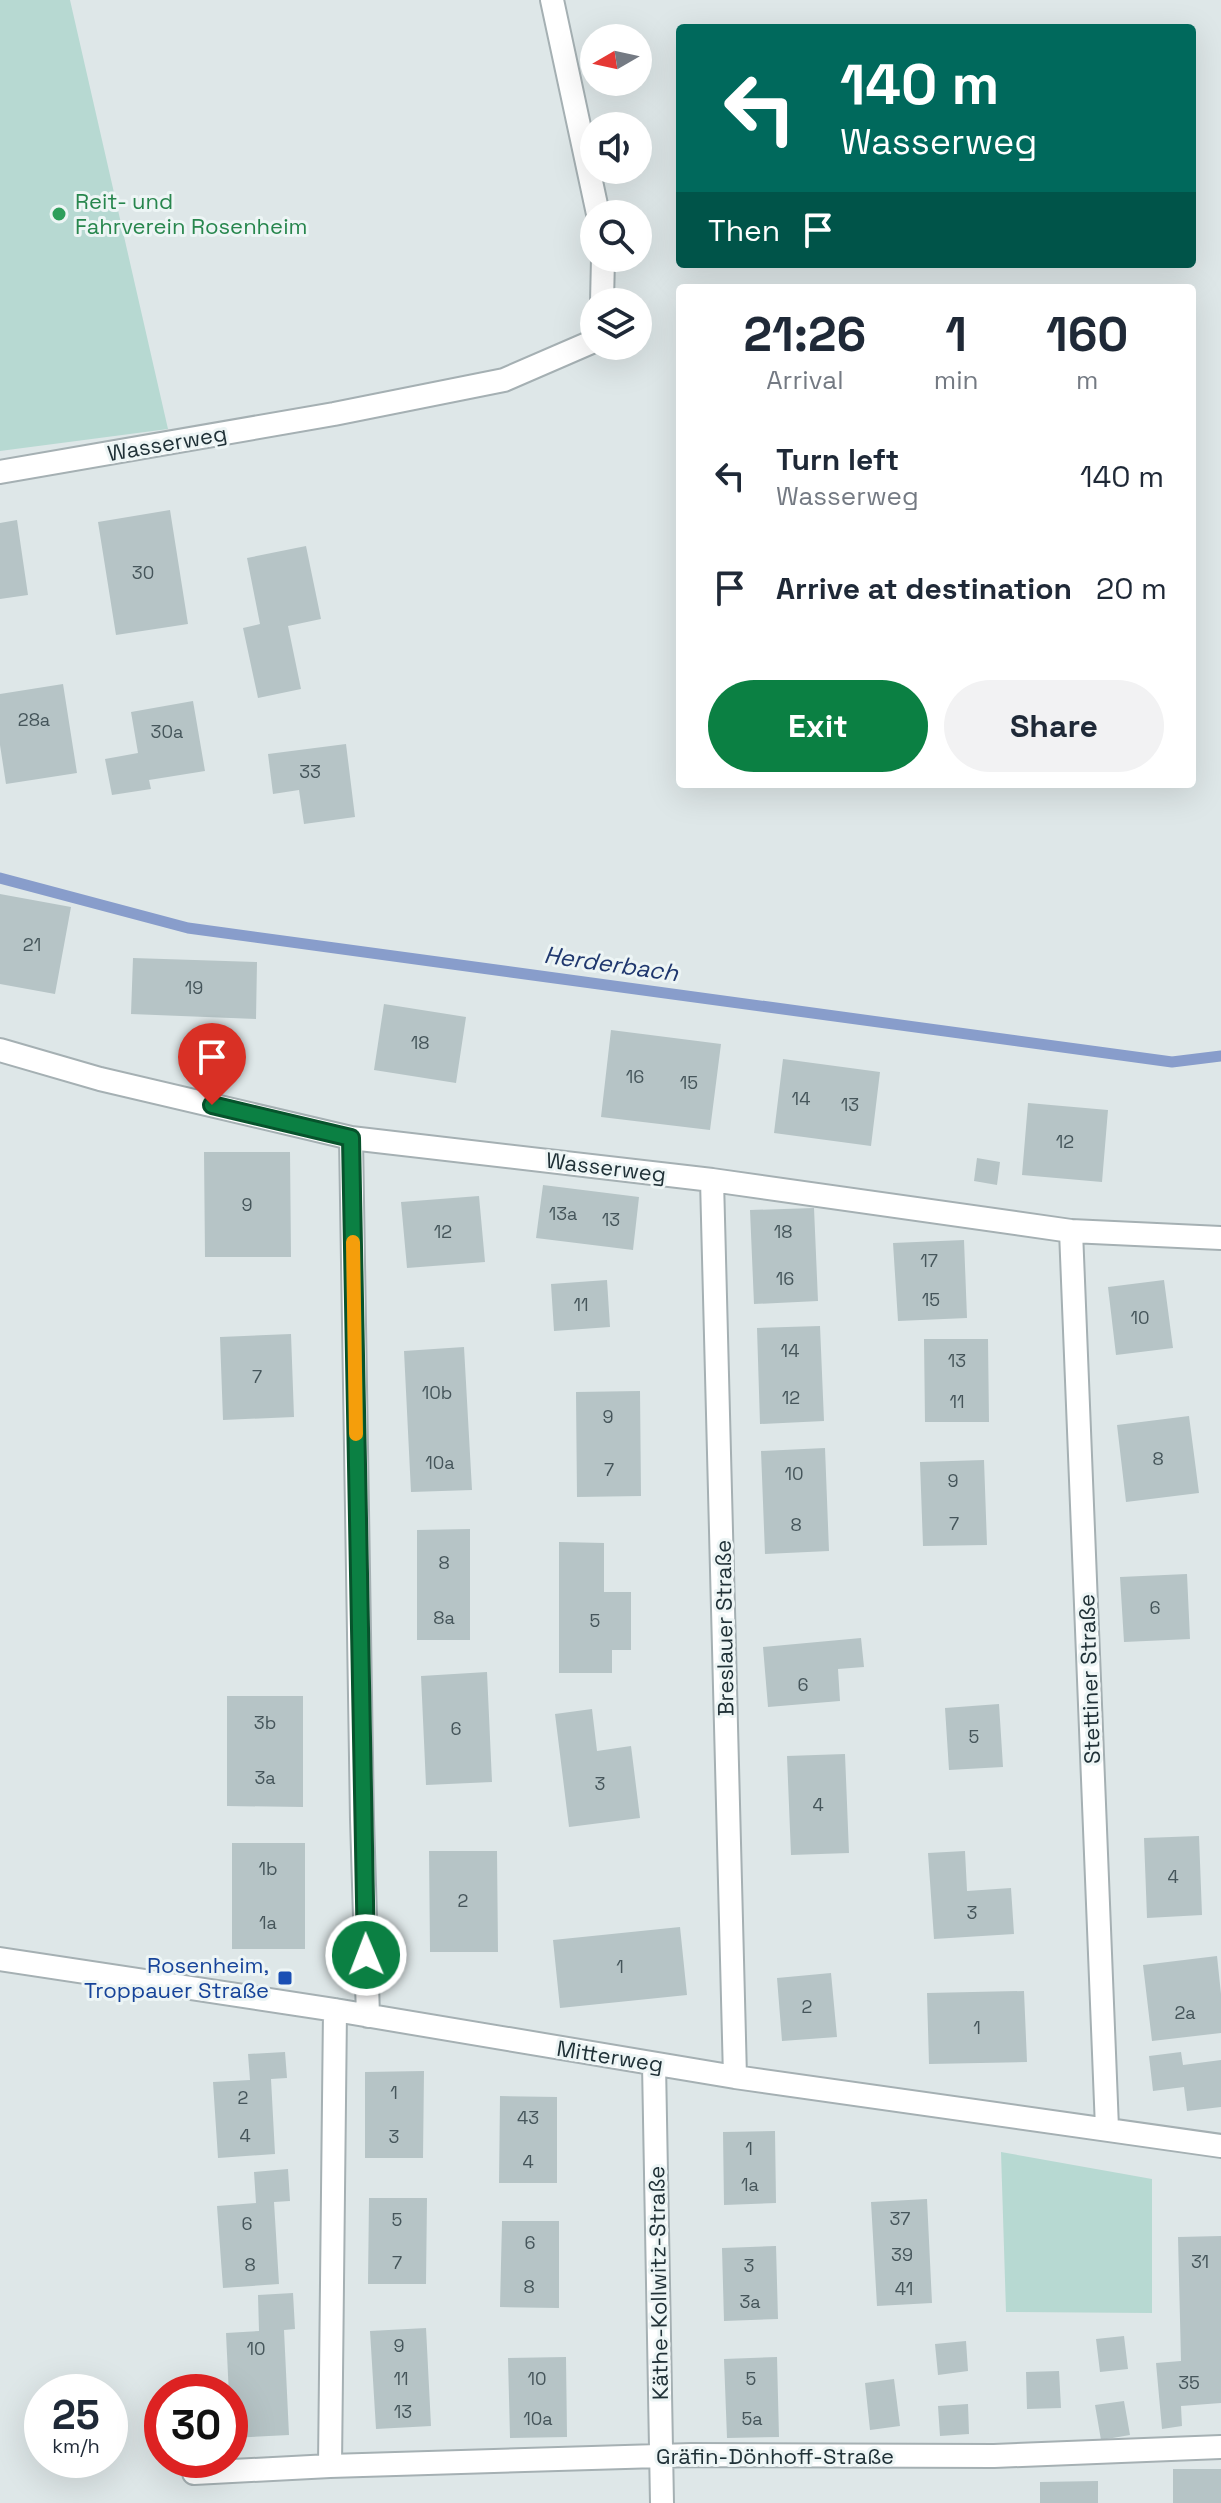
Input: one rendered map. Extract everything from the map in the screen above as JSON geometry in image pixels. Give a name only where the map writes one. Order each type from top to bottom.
[{"type":"street","points":[[552,0],[595,200]]},
{"type":"street","name":"Wasserweg","points":[[0,472],[334,414],[504,380],[580,347]]},
{"type":"street","name":"Wasserweg","points":[[0,1050],[100,1079],[351,1138],[712,1180],[1071,1231],[1221,1238]]},
{"type":"street","points":[[351,1138],[368,2016]]},
{"type":"street","name":"Breslauer Straße","points":[[712,1180],[735,2077]]},
{"type":"street","name":"Stettiner Straße","points":[[1071,1231],[1107,2128]]},
{"type":"street","name":"Mitterweg","points":[[0,1959],[335,2010],[735,2077],[1221,2146]]},
{"type":"street","points":[[330,2466],[335,2010]]},
{"type":"street","name":"Käthe-Kollwitz-Straße","points":[[654,2064],[662,2503]]},
{"type":"street","name":"Gräfin-Dönhoff-Straße","points":[[248,2470],[661,2456],[994,2456],[1221,2447]]},
{"type":"green space","name":"Reit- und Fahrverein Rosenheim","points":[[0,0],[70,0],[168,429],[0,451]]},
{"type":"green space","points":[[1001,2152],[1152,2179],[1152,2313],[1006,2312]]},
{"type":"building","points":[[170,510],[188,624],[116,635],[98,522]]},
{"type":"building","points":[[17,520],[28,595],[0,599],[0,523]]},
{"type":"building","points":[[306,546],[321,619],[288,626],[301,689],[258,698],[243,628],[260,624],[247,558]]},
{"type":"building","points":[[63,684],[77,773],[6,784],[0,745],[0,694]]},
{"type":"building","points":[[193,701],[205,771],[149,780],[151,789],[112,795],[105,759],[138,753],[131,712]]},
{"type":"building","points":[[346,744],[355,817],[304,824],[299,790],[273,794],[268,754]]},
{"type":"building","points":[[0,894],[71,907],[55,994],[0,984]]},
{"type":"building","points":[[133,958],[257,962],[256,1019],[131,1014]]},
{"type":"building","points":[[384,1004],[466,1017],[456,1083],[374,1070]]},
{"type":"building","points":[[611,1030],[721,1044],[710,1130],[601,1117]]},
{"type":"building","points":[[783,1059],[880,1072],[871,1146],[774,1133]]},
{"type":"building","points":[[1028,1103],[1108,1110],[1102,1182],[1022,1175]]},
{"type":"building","points":[[204,1152],[290,1152],[291,1257],[205,1257]]},
{"type":"building","points":[[977,1158],[1000,1162],[997,1185],[974,1181]]},
{"type":"building","points":[[543,1185],[639,1197],[633,1250],[536,1238]]},
{"type":"building","points":[[479,1196],[485,1262],[407,1268],[401,1202]]},
{"type":"building","points":[[814,1208],[818,1301],[754,1304],[750,1210]]},
{"type":"building","points":[[964,1240],[967,1318],[898,1321],[893,1243]]},
{"type":"building","points":[[607,1280],[610,1327],[554,1331],[551,1284]]},
{"type":"building","points":[[1164,1280],[1173,1348],[1116,1355],[1108,1287]]},
{"type":"building","points":[[820,1326],[824,1421],[760,1424],[757,1328]]},
{"type":"building","points":[[291,1334],[294,1417],[223,1420],[220,1337]]},
{"type":"building","points":[[924,1339],[988,1339],[989,1422],[925,1422]]},
{"type":"building","points":[[464,1347],[472,1490],[411,1492],[404,1351]]},
{"type":"building","points":[[640,1391],[641,1496],[577,1497],[576,1392]]},
{"type":"building","points":[[1189,1416],[1199,1493],[1126,1502],[1117,1425]]},
{"type":"building","points":[[825,1448],[829,1551],[765,1554],[761,1451]]},
{"type":"building","points":[[984,1460],[987,1545],[923,1546],[920,1462]]},
{"type":"building","points":[[470,1529],[470,1640],[417,1640],[417,1530]]},
{"type":"building","points":[[559,1542],[604,1543],[604,1592],[631,1592],[631,1650],[612,1650],[612,1673],[559,1673]]},
{"type":"building","points":[[1187,1574],[1190,1639],[1124,1642],[1120,1577]]},
{"type":"building","points":[[861,1638],[864,1667],[838,1669],[840,1701],[768,1707],[763,1647]]},
{"type":"building","points":[[487,1672],[492,1782],[426,1785],[421,1676]]},
{"type":"building","points":[[227,1696],[303,1696],[303,1807],[227,1806]]},
{"type":"building","points":[[999,1704],[1003,1767],[949,1770],[945,1708]]},
{"type":"building","points":[[592,1709],[597,1751],[631,1746],[640,1818],[569,1827],[555,1714]]},
{"type":"building","points":[[845,1754],[849,1853],[791,1855],[787,1756]]},
{"type":"building","points":[[1199,1836],[1202,1915],[1147,1918],[1144,1838]]},
{"type":"building","points":[[232,1843],[305,1843],[305,1949],[232,1949]]},
{"type":"building","points":[[429,1851],[497,1851],[498,1952],[430,1952]]},
{"type":"building","points":[[965,1851],[967,1891],[1011,1888],[1014,1934],[934,1939],[928,1853]]},
{"type":"building","points":[[680,1927],[687,1995],[560,2008],[553,1940]]},
{"type":"building","points":[[1217,1956],[1221,2033],[1152,2041],[1143,1965]]},
{"type":"building","points":[[831,1973],[837,2037],[782,2041],[777,1978]]},
{"type":"building","points":[[1024,1991],[1027,2062],[929,2064],[927,1993]]},
{"type":"building","points":[[285,2052],[287,2078],[271,2079],[275,2154],[218,2158],[213,2082],[250,2080],[248,2054]]},
{"type":"building","points":[[1181,2052],[1183,2065],[1221,2060],[1221,2107],[1187,2111],[1184,2087],[1153,2091],[1149,2056]]},
{"type":"building","points":[[424,2071],[423,2158],[365,2158],[365,2072]]},
{"type":"building","points":[[500,2096],[557,2097],[557,2183],[499,2183]]},
{"type":"building","points":[[775,2131],[776,2203],[724,2205],[723,2132]]},
{"type":"building","points":[[288,2169],[290,2201],[274,2202],[279,2284],[223,2288],[217,2206],[256,2203],[254,2172]]},
{"type":"building","points":[[369,2198],[427,2198],[426,2284],[368,2284]]},
{"type":"building","points":[[927,2199],[932,2303],[877,2306],[871,2202]]},
{"type":"building","points":[[502,2221],[559,2221],[559,2308],[500,2307]]},
{"type":"building","points":[[1221,2236],[1221,2403],[1181,2406],[1182,2426],[1162,2429],[1156,2363],[1181,2361],[1178,2237]]},
{"type":"building","points":[[776,2246],[778,2319],[724,2321],[722,2248]]},
{"type":"building","points":[[293,2293],[295,2329],[284,2330],[289,2435],[248,2437],[248,2374],[228,2374],[226,2333],[259,2331],[258,2295]]},
{"type":"building","points":[[426,2328],[431,2426],[376,2429],[370,2331]]},
{"type":"building","points":[[1124,2336],[1128,2369],[1100,2372],[1096,2339]]},
{"type":"building","points":[[966,2341],[968,2371],[938,2375],[935,2344]]},
{"type":"building","points":[[566,2357],[567,2437],[510,2438],[508,2358]]},
{"type":"building","points":[[777,2357],[779,2437],[727,2438],[724,2359]]},
{"type":"building","points":[[1059,2371],[1061,2408],[1027,2409],[1026,2372]]},
{"type":"building","points":[[894,2379],[900,2426],[870,2430],[865,2383]]},
{"type":"building","points":[[1124,2401],[1130,2435],[1101,2440],[1095,2405]]},
{"type":"building","points":[[968,2404],[969,2434],[940,2436],[938,2406]]},
{"type":"building","points":[[1173,2469],[1221,2469],[1221,2503],[1173,2503]]},
{"type":"building","points":[[1098,2481],[1098,2503],[1040,2503],[1040,2482]]},
{"type":"waterway","name":"Herderbach","points":[[0,878],[188,928],[1172,1062],[1221,1056]]},
{"type":"slow traffic","points":[[353,1242],[356,1434]]},
{"type":"place","name":"Reit- und Fahrverein Rosenheim","points":[[59,214]]},
{"type":"place","name":"Rosenheim, Troppauer Straße","points":[[285,1978]]},
{"type":"route","points":[[212,1105],[351,1138],[366,1955]]}]
